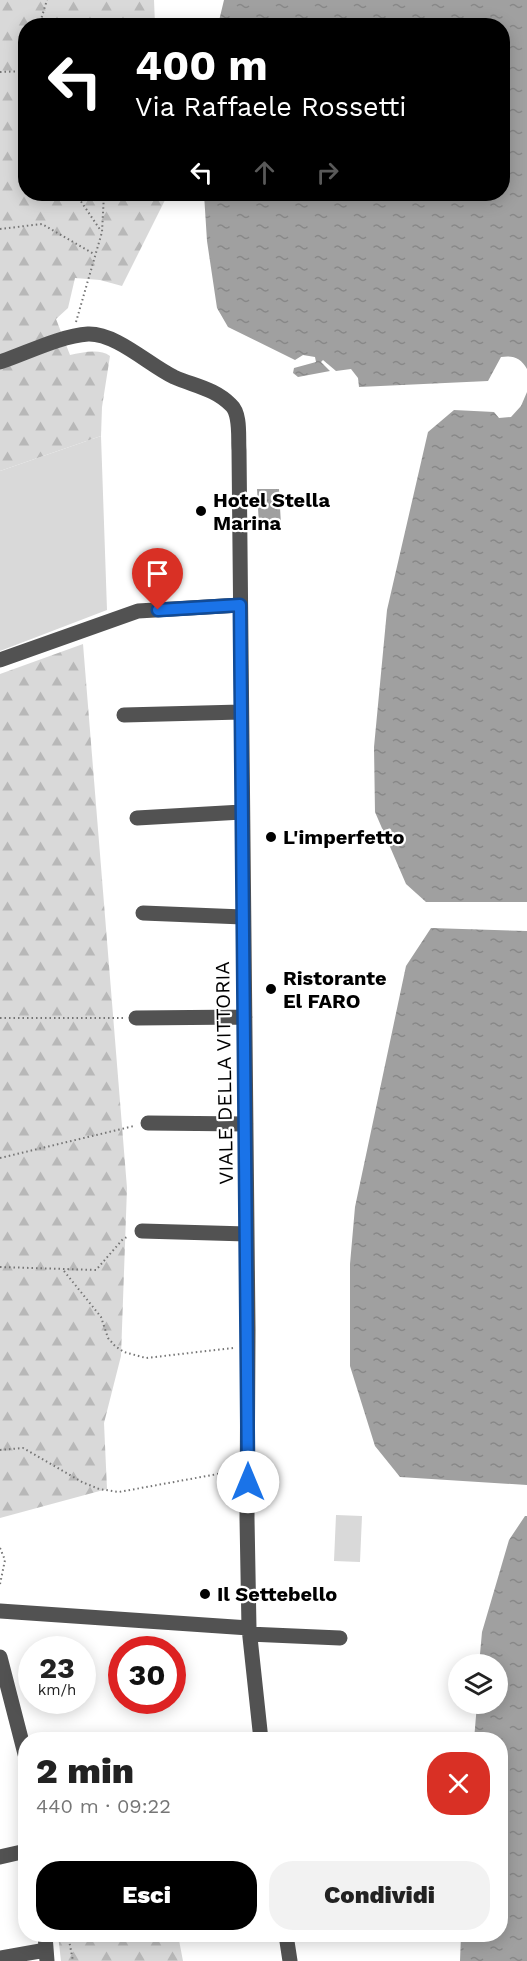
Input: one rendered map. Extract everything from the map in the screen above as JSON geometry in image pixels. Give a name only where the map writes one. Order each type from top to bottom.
[{"type":"street","name":"VIALE DELLA VITTORIA","points":[[73,336],[91,334],[113,340],[175,377],[207,387],[232,406],[236,412],[239,450],[246,1124],[247,1518],[250,1631],[260,1732]]},
{"type":"street","points":[[0,362],[73,336]]},
{"type":"street","points":[[0,660],[138,611],[240,605]]},
{"type":"street","points":[[124,715],[241,712]]},
{"type":"street","points":[[137,818],[242,812]]},
{"type":"street","points":[[143,913],[243,917]]},
{"type":"street","points":[[136,1017],[244,1017]]},
{"type":"street","points":[[148,1123],[246,1124]]},
{"type":"street","points":[[142,1231],[247,1234]]},
{"type":"street","points":[[0,1611],[340,1638]]},
{"type":"street","points":[[0,1658],[19,1732]]},
{"type":"street","points":[[0,1857],[18,1853]]},
{"type":"street","points":[[287,1942],[290,1961]]},
{"type":"street","points":[[0,1958],[46,1949]]},
{"type":"path","points":[[41,18],[47,0]]},
{"type":"path","points":[[0,72],[18,71]]},
{"type":"path","points":[[81,201],[102,232]]},
{"type":"path","points":[[73,336],[102,232],[104,201]]},
{"type":"path","points":[[0,229],[42,224],[94,255]]},
{"type":"path","points":[[0,1018],[136,1017]]},
{"type":"path","points":[[0,1158],[148,1123]]},
{"type":"path","points":[[0,1267],[96,1270],[123,1239],[142,1231]]},
{"type":"path","points":[[64,1270],[101,1317],[108,1338],[124,1352],[146,1358],[248,1346]]},
{"type":"path","points":[[0,1450],[23,1448],[82,1482],[99,1489],[119,1492],[248,1469]]},
{"type":"path","points":[[0,1548],[5,1560],[0,1584]]},
{"type":"path","points":[[69,1942],[73,1961]]},
{"type":"green space","points":[[0,0],[154,0],[155,18],[18,18],[18,201],[164,201],[122,286],[100,280],[75,278],[68,308],[56,319],[70,355],[96,352],[110,356],[102,407],[101,436],[0,471]]},
{"type":"green space","points":[[101,436],[107,610],[0,651],[0,471]]},
{"type":"green space","points":[[83,644],[127,1188],[121,1356],[104,1423],[107,1489],[0,1518],[0,674]]},
{"type":"green space","points":[[336,1515],[362,1516],[360,1562],[334,1561]]},
{"type":"green space","points":[[59,1942],[179,1942],[183,1961],[61,1961]]},
{"type":"water","points":[[224,0],[527,0],[527,369],[519,360],[505,356],[501,357],[488,381],[359,387],[358,378],[351,369],[336,371],[323,360],[321,362],[330,371],[298,377],[293,373],[294,368],[316,362],[315,357],[303,355],[295,360],[228,327],[217,308],[207,241],[204,201],[510,201],[510,18],[220,18]]},
{"type":"water","points":[[527,392],[527,902],[426,902],[406,884],[375,812],[374,747],[387,610],[428,432],[454,410],[494,412],[499,418],[511,417],[521,406]]},
{"type":"water","points":[[257,489],[279,489],[281,525],[259,526]]},
{"type":"water","points":[[431,928],[527,931],[527,1485],[400,1477],[375,1446],[350,1366],[350,1264],[355,1207],[406,966]]},
{"type":"water","points":[[527,1516],[527,1961],[460,1961],[461,1942],[508,1942],[508,1732],[475,1732],[476,1714],[508,1714],[508,1654],[480,1654],[482,1632],[509,1540]]},
{"type":"place","name":"Hotel Stella Marina","points":[[201,511]]},
{"type":"place","name":"L'imperfetto","points":[[271,837]]},
{"type":"place","name":"Ristorante El FARO","points":[[271,989]]},
{"type":"place","name":"Il Settebello","points":[[205,1594]]},
{"type":"route","points":[[158,610],[240,605],[248,1482]]}]
